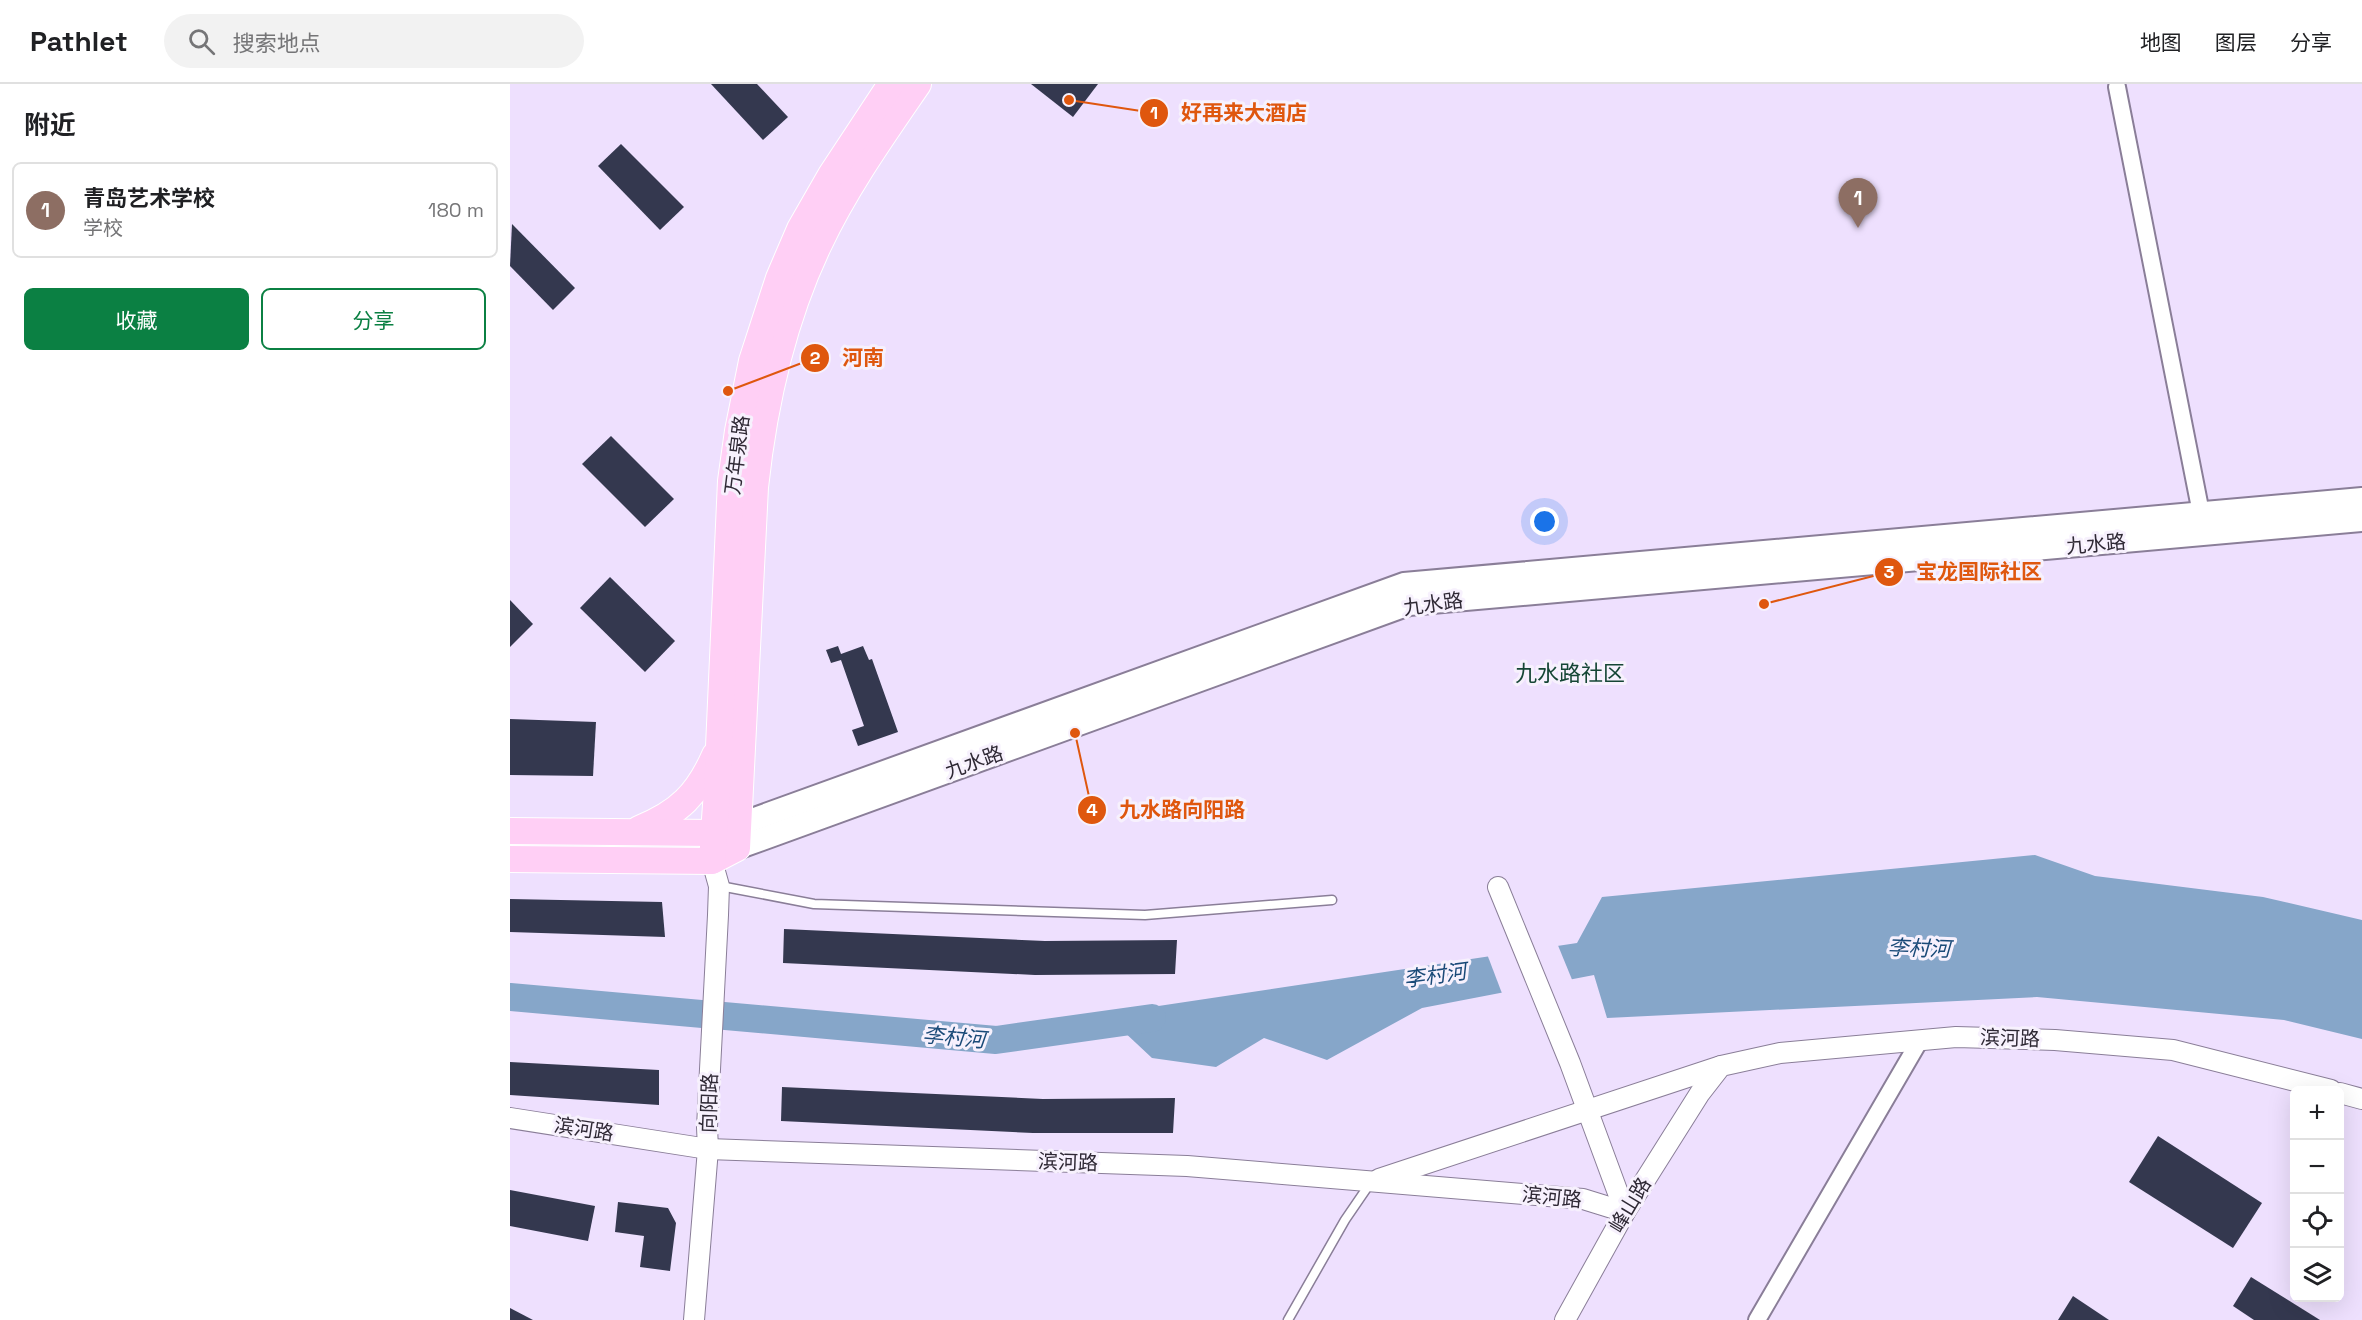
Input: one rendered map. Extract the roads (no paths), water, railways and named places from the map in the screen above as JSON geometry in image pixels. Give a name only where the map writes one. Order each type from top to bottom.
[{"type":"main road","name":"万年泉路","points":[[730,835],[719,747],[731,481],[752,361],[779,278],[800,228],[831,175],[891,84]]},
{"type":"main road","name":"万年泉路","points":[[712,861],[730,835],[760,443],[775,368],[799,293],[819,244],[849,188],[918,84]]},
{"type":"main road","name":"九水路","points":[[730,835],[1404,584],[2362,499]]},
{"type":"main road","name":"九水路","points":[[510,831],[730,835],[1408,604],[2362,520]]},
{"type":"main road","points":[[631,832],[657,822],[686,802],[705,777],[719,747]]},
{"type":"main road","points":[[510,859],[712,861]]},
{"type":"street","points":[[2117,87],[2202,513]]},
{"type":"street","name":"向阳路","points":[[694,1320],[708,1149],[707,1127],[719,886],[730,835]]},
{"type":"street","name":"向阳路","points":[[712,861],[719,886]]},
{"type":"street","points":[[1498,886],[1570,1063],[1625,1212]]},
{"type":"street","name":"滨河路","points":[[1372,1181],[1721,1066],[1780,1053],[1956,1037],[2055,1040],[2173,1050],[2315,1086]]},
{"type":"street","points":[[1757,1320],[1920,1040]]},
{"type":"street","name":"峰山路","points":[[1565,1320],[1625,1212],[1700,1093],[1721,1066]]},
{"type":"street","points":[[2344,1094],[2362,1098]]},
{"type":"street","name":"滨河路","points":[[510,1118],[708,1149],[1187,1166],[1583,1199],[1625,1212]]},
{"type":"lane","points":[[719,886],[814,904],[1145,915],[1332,900]]},
{"type":"lane","points":[[1288,1320],[1346,1220],[1372,1181]]},
{"type":"water","points":[[2035,855],[2095,876],[2263,897],[2362,920],[2362,1039],[2284,1020],[2037,997],[1607,1018],[1594,975],[1422,1008],[1327,1060],[1264,1038],[1216,1067],[1152,1058],[1105,1014],[1577,943],[1602,897]]},
{"type":"waterway","name":"李村河","points":[[510,997],[996,1040],[1152,1018]]},
{"type":"place","name":"好再来大酒店","points":[[1069,100]]},
{"type":"place","name":"青岛艺术学校","points":[[1858,228]]},
{"type":"place","name":"河南","points":[[728,391]]},
{"type":"place","name":"宝龙国际社区","points":[[1764,604]]},
{"type":"place","name":"九水路向阳路","points":[[1075,733]]},
{"type":"district","name":"九水路社区","points":[[1570,673]]}]
